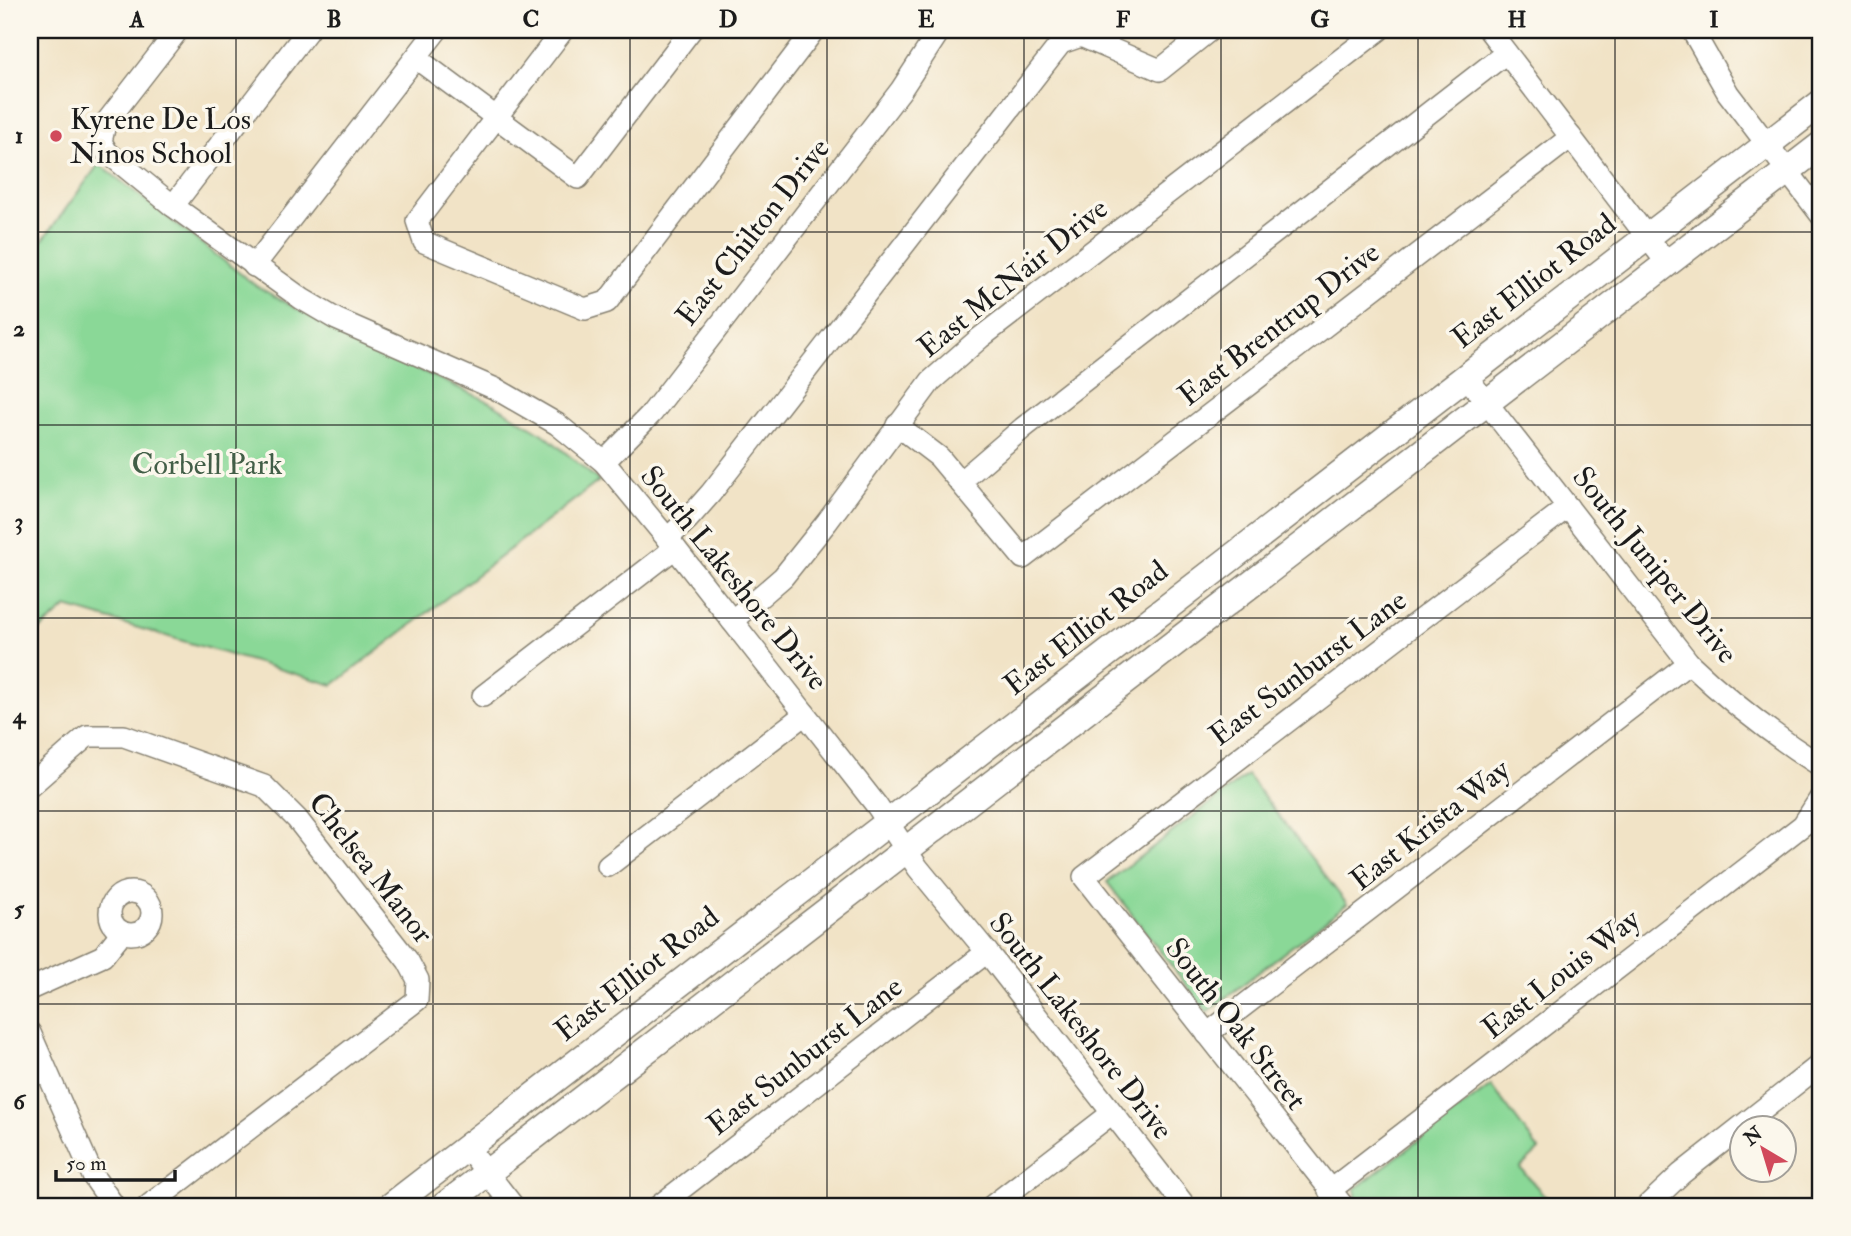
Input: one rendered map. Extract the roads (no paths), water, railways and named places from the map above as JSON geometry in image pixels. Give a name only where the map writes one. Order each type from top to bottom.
[{"type":"main road","name":"East Elliot Road","points":[[391,1206],[1821,103]]},
{"type":"main road","points":[[444,1206],[907,852],[1821,145]]},
{"type":"street","name":"South Lakeshore Drive","points":[[178,30],[105,124],[101,142],[107,152],[173,206],[254,266],[336,319],[498,390],[557,424],[604,463],[671,543],[805,714],[888,823],[918,868],[1185,1206]]},
{"type":"street","points":[[173,206],[308,30]]},
{"type":"street","points":[[254,266],[438,30]]},
{"type":"street","points":[[563,30],[417,221],[424,242],[585,309],[607,302],[814,30]]},
{"type":"street","points":[[416,58],[578,178],[691,30]]},
{"type":"street","name":"East Chilton Drive","points":[[604,463],[652,412],[901,90],[940,30]]},
{"type":"street","points":[[483,696],[671,543],[1061,43],[1081,36],[1160,70],[1210,30]]},
{"type":"street","name":"East McNair Drive","points":[[732,621],[782,577],[827,522],[931,381],[980,338],[1380,30]]},
{"type":"street","points":[[1489,30],[1667,263]]},
{"type":"street","points":[[1692,30],[1728,93],[1821,215]]},
{"type":"street","points":[[897,425],[939,457],[960,482],[1023,428],[1506,53]]},
{"type":"street","name":"East Brentrup Drive","points":[[960,482],[1023,558],[1571,137]]},
{"type":"street","name":"South Juniper Drive","points":[[1466,376],[1689,663],[1728,700],[1821,766]]},
{"type":"street","name":"East Sunburst Lane","points":[[1084,877],[1568,507]]},
{"type":"street","name":"East Krista Way","points":[[1207,1034],[1689,663]]},
{"type":"street","points":[[608,866],[805,714]]},
{"type":"street","name":"Chelsea Manor","points":[[30,786],[87,736],[124,736],[264,786],[297,819],[408,961],[418,980],[417,1000],[148,1206]]},
{"type":"street","name":"East Louis Way","points":[[1336,1198],[1803,825],[1821,797]]},
{"type":"street","name":"South Oak Street","points":[[1084,877],[1336,1198]]},
{"type":"street","points":[[30,989],[103,956],[122,932]]},
{"type":"street","name":"East Sunburst Lane","points":[[659,1206],[987,952]]},
{"type":"street","points":[[30,1033],[93,1176],[114,1206]]},
{"type":"street","points":[[1647,1206],[1681,1174],[1821,1065]]},
{"type":"street","points":[[992,1206],[1111,1114]]},
{"type":"street","points":[[467,1147],[513,1206]]},
{"type":"place","name":"Kyrene De Los Ninos School","points":[[56,136]]},
{"type":"park label","name":"Corbell Park","points":[[207,464]]}]
